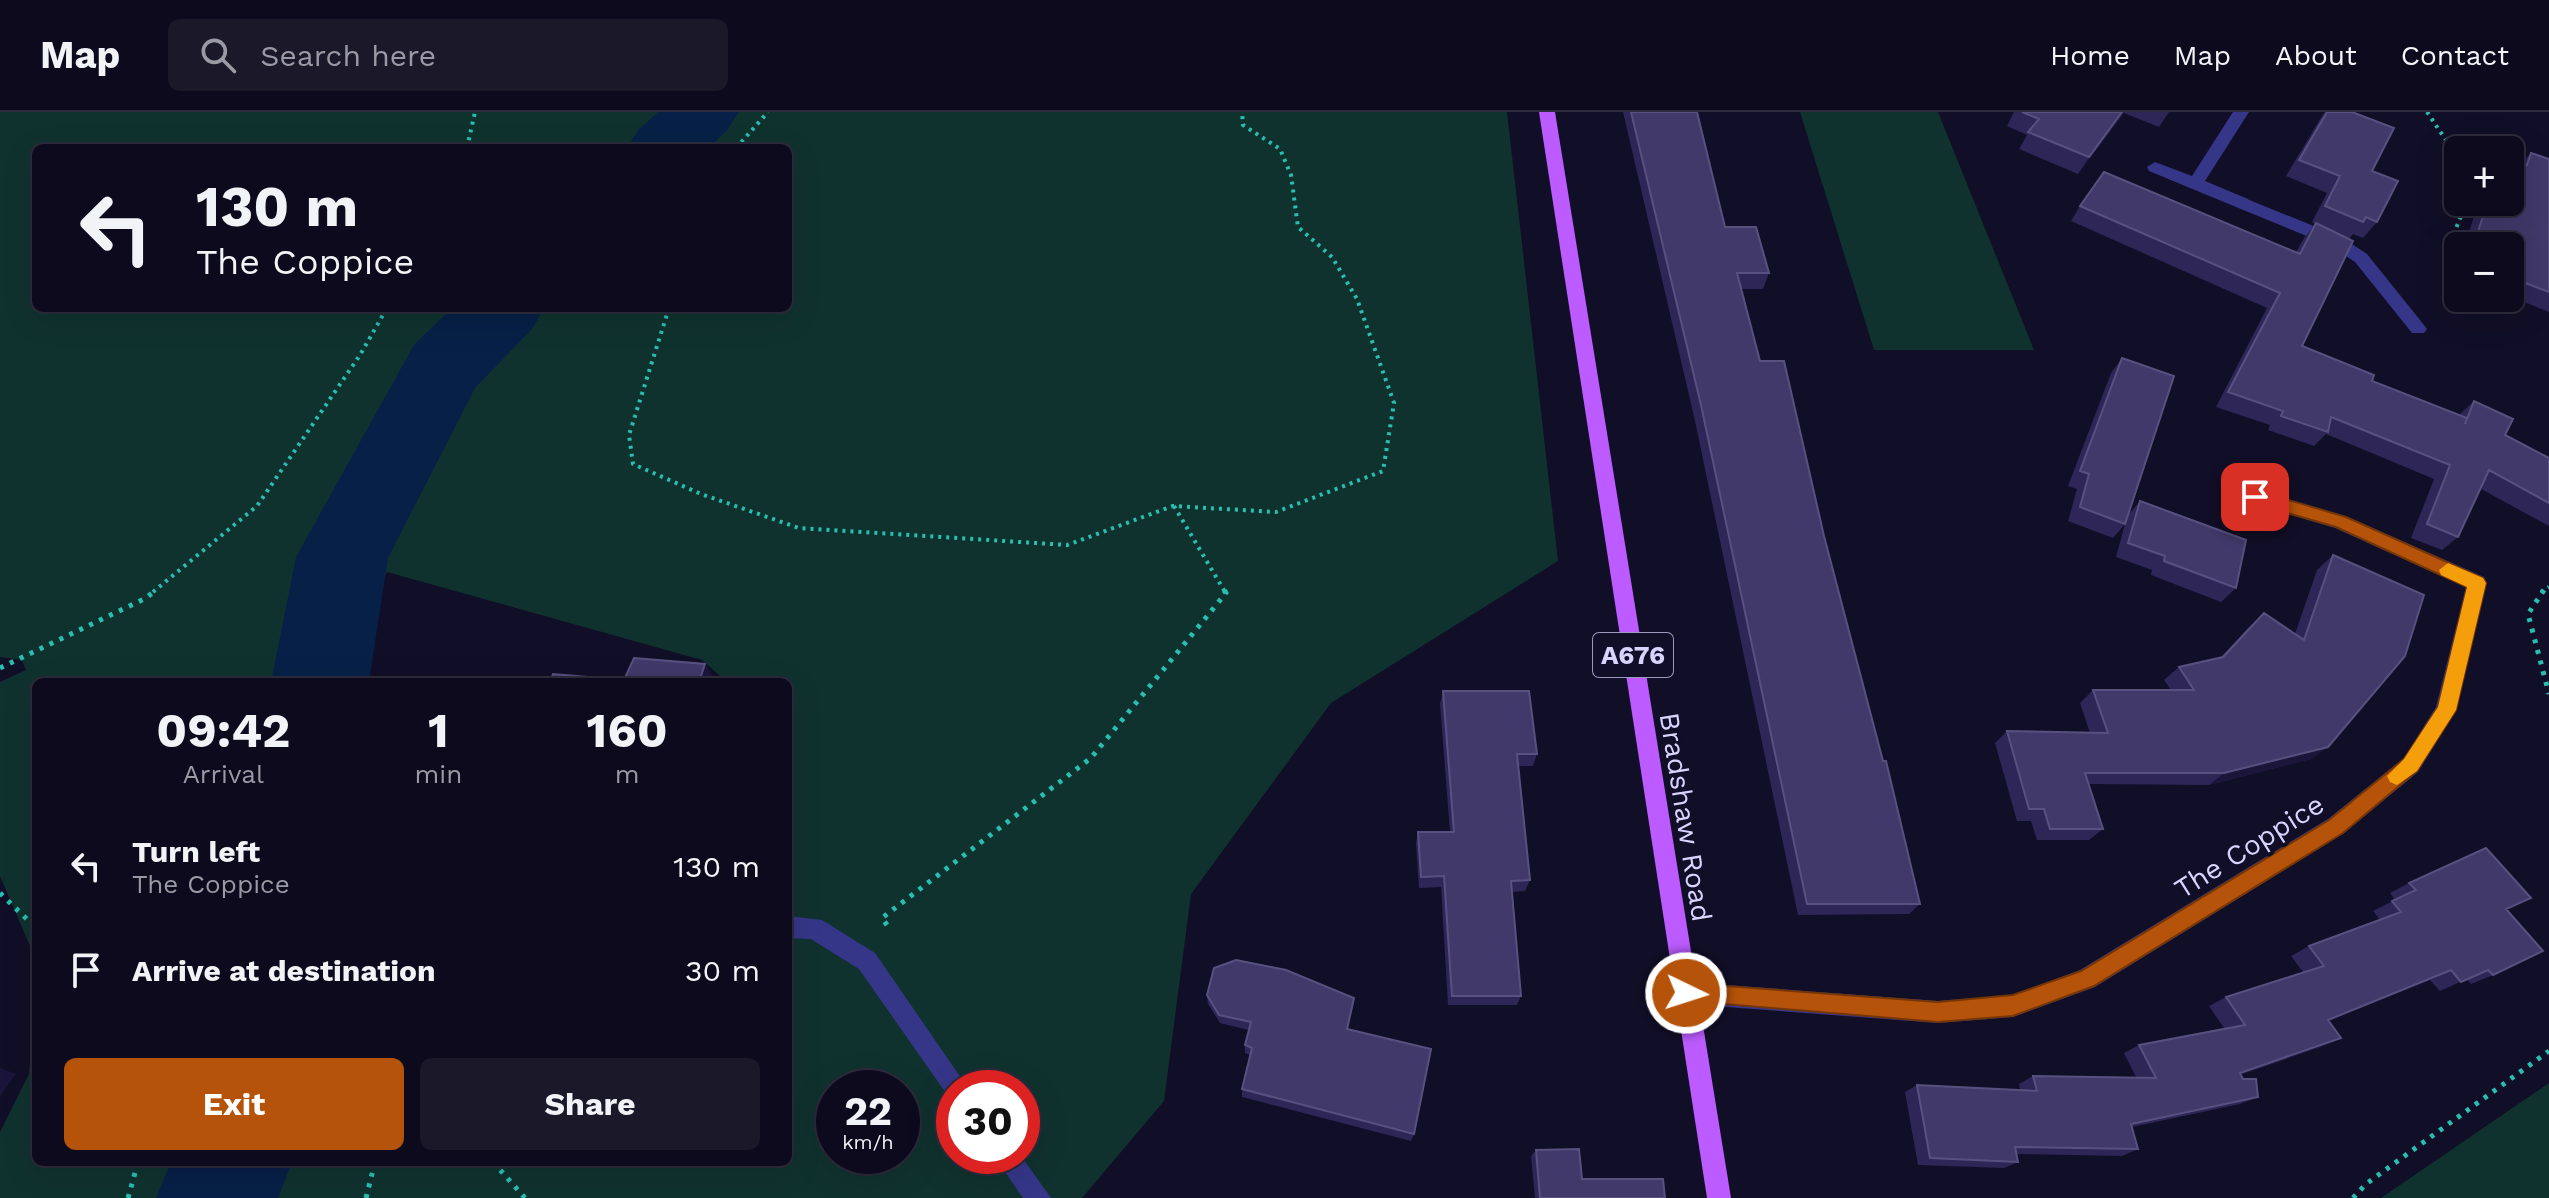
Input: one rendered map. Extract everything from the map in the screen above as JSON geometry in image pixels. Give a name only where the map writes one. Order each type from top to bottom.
[{"type":"main road","name":"Bradshaw Road","points":[[1547,112],[1719,1198]]},
{"type":"street","points":[[2196,183],[2241,112]]},
{"type":"street","points":[[2155,167],[2337,242],[2361,258],[2418,329]]},
{"type":"street","name":"The Coppice","points":[[1686,993],[1938,1012],[2013,1006],[2087,979],[2336,826],[2411,765],[2446,710],[2477,583],[2340,522],[2255,497]]},
{"type":"street","points":[[792,927],[814,928],[867,961],[943,1070]]},
{"type":"street","points":[[1020,1174],[1039,1198]]},
{"type":"path","points":[[468,144],[475,112]]},
{"type":"path","points":[[740,144],[768,112]]},
{"type":"path","points":[[668,312],[629,435],[633,464],[701,494],[799,528],[1067,545],[1173,506],[1276,512],[1383,471],[1394,403],[1357,299],[1332,257],[1298,227],[1291,175],[1280,149],[1243,125],[1242,112]]},
{"type":"path","points":[[2427,112],[2444,137]]},
{"type":"path","points":[[0,668],[146,598],[257,506],[360,355],[385,312]]},
{"type":"path","points":[[867,961],[897,940],[882,918],[1091,758],[1226,593],[1173,506]]},
{"type":"path","points":[[2549,587],[2541,592],[2528,614],[2549,694]]},
{"type":"path","points":[[0,893],[32,924]]},
{"type":"path","points":[[2353,1198],[2366,1184],[2549,1051]]},
{"type":"path","points":[[128,1198],[137,1166]]},
{"type":"path","points":[[366,1198],[374,1166]]},
{"type":"path","points":[[497,1166],[525,1198]]},
{"type":"green space","points":[[0,112],[1507,112],[1558,561],[1331,703],[1191,894],[1164,1101],[1082,1198],[0,1198],[0,1132],[29,1074],[32,1038],[32,1166],[792,1166],[792,678],[722,678],[702,660],[387,572],[349,658],[346,678],[32,678],[32,951],[0,876],[0,682],[26,670],[22,660],[0,657]]},
{"type":"green space","points":[[1800,112],[1938,112],[2034,350],[1874,350]]},
{"type":"green space","points":[[2549,1083],[2549,1198],[2381,1198]]},
{"type":"building","points":[[1631,112],[1697,112],[1725,227],[1756,227],[1769,273],[1737,273],[1760,361],[1784,361],[1824,536],[1883,761],[1886,761],[1920,904],[1807,904],[1701,405]]},
{"type":"building","points":[[2022,112],[2122,112],[2089,157],[2028,132],[2039,119]]},
{"type":"building","points":[[2327,112],[2352,112],[2394,128],[2372,171],[2398,181],[2377,222],[2366,217],[2363,222],[2325,206],[2340,176],[2299,160]]},
{"type":"building","points":[[2531,153],[2549,159],[2549,292],[2524,282],[2524,232],[2478,232],[2483,216],[2524,216],[2524,164],[2527,165]]},
{"type":"building","points":[[2104,172],[2300,254],[2316,223],[2353,241],[2302,346],[2374,375],[2372,381],[2467,418],[2465,424],[2474,401],[2513,419],[2505,435],[2549,458],[2549,503],[2489,470],[2458,537],[2427,524],[2450,465],[2331,417],[2328,432],[2281,416],[2283,411],[2228,392],[2280,293],[2080,206]]},
{"type":"building","points":[[2122,358],[2174,376],[2125,524],[2080,507],[2089,474],[2080,471]]},
{"type":"building","points":[[2140,501],[2246,540],[2236,588],[2164,561],[2165,556],[2128,543]]},
{"type":"building","points":[[2333,555],[2424,595],[2405,656],[2328,747],[2224,773],[2085,773],[2103,829],[2050,829],[2044,809],[2029,809],[2007,731],[2108,733],[2093,690],[2194,690],[2179,667],[2223,657],[2264,613],[2304,640]]},
{"type":"building","points":[[634,658],[705,664],[700,678],[625,678]]},
{"type":"building","points":[[553,674],[600,678],[552,678]]},
{"type":"building","points":[[1443,691],[1529,691],[1537,754],[1517,754],[1530,880],[1511,881],[1521,996],[1452,996],[1444,876],[1421,877],[1418,832],[1454,832]]},
{"type":"building","points":[[2486,848],[2531,898],[2506,909],[2543,951],[2493,975],[2488,970],[2461,982],[2451,970],[2328,1020],[2341,1038],[2240,1073],[2243,1079],[2256,1079],[2258,1097],[2131,1124],[2138,1149],[2015,1147],[2018,1162],[1930,1158],[1917,1085],[2037,1091],[2033,1076],[2156,1078],[2139,1045],[2245,1025],[2226,997],[2324,966],[2309,946],[2401,912],[2392,901],[2416,890],[2409,883]]},
{"type":"building","points":[[1236,960],[1286,970],[1354,998],[1347,1029],[1431,1049],[1414,1134],[1242,1089],[1252,1048],[1245,1045],[1251,1022],[1219,1015],[1207,995],[1214,968]]},
{"type":"building","points":[[1579,1149],[1582,1179],[1663,1179],[1665,1198],[1540,1198],[1536,1150]]},
{"type":"waterway","points":[[669,144],[702,112]]},
{"type":"waterway","points":[[321,678],[342,557],[444,367],[499,312]]},
{"type":"waterway","points":[[215,1198],[232,1166]]},
{"type":"slow traffic","points":[[2397,776],[2411,765],[2446,710],[2477,583],[2448,570]]},
{"type":"route","points":[[1686,993],[1938,1012],[2013,1006],[2087,979],[2336,826],[2411,765],[2446,710],[2477,583],[2340,522],[2255,497]]}]
